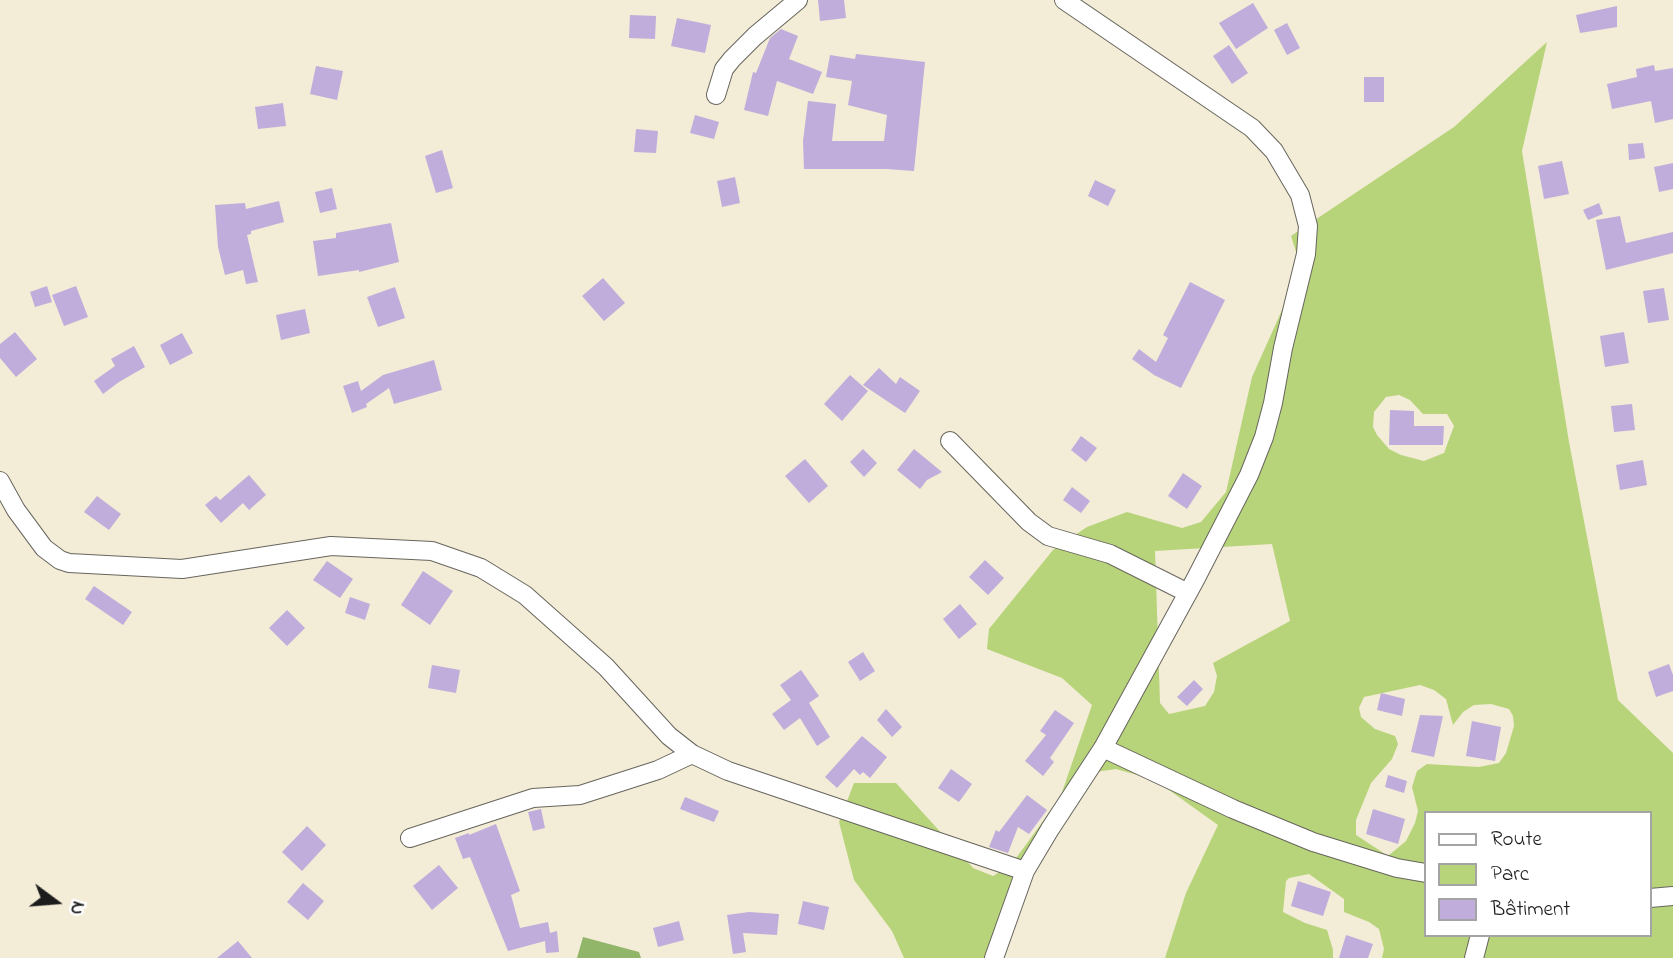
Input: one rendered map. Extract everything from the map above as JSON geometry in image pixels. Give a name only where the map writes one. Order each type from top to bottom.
[{"type":"street","points":[[716,95],[724,69],[732,59],[799,0]]},
{"type":"street","points":[[995,958],[1025,871],[1103,748],[1249,475],[1264,437],[1306,254],[1308,226],[1300,195],[1275,151],[1252,128],[1064,0]]},
{"type":"street","points":[[950,441],[1030,522],[1048,536],[1110,554],[1188,593]]},
{"type":"street","points":[[0,481],[16,510],[44,548],[69,563],[182,569],[331,546],[432,551],[481,568],[525,595],[606,667],[669,736],[692,754],[729,771],[1025,871]]},
{"type":"street","points":[[1103,748],[1233,809],[1312,842],[1397,868],[1424,873]]},
{"type":"street","points":[[410,838],[533,798],[580,795],[658,770],[692,754]]},
{"type":"street","points":[[1652,898],[1673,896]]},
{"type":"street","points":[[1474,958],[1479,937]]},
{"type":"green space","points":[[1547,42],[1522,151],[1569,442],[1618,700],[1673,753],[1673,958],[1382,958],[1384,949],[1379,929],[1344,912],[1344,899],[1309,874],[1286,881],[1283,912],[1327,930],[1333,958],[1165,958],[1186,893],[1218,825],[1155,780],[1116,769],[1095,772],[1017,892],[990,958],[904,958],[892,931],[854,880],[839,822],[854,783],[896,783],[973,868],[993,876],[1011,865],[1060,798],[1092,705],[1062,678],[987,649],[989,629],[1053,550],[1087,527],[1127,512],[1182,528],[1201,522],[1226,492],[1252,377],[1287,299],[1297,255],[1291,236],[1454,127]],"holes":[[[1399,395],[1410,400],[1423,414],[1447,414],[1454,426],[1444,453],[1424,461],[1401,455],[1389,449],[1377,435],[1373,427],[1374,412],[1386,397]],[[1272,544],[1290,621],[1213,663],[1217,676],[1214,692],[1205,706],[1169,714],[1160,703],[1155,551]],[[1420,685],[1434,690],[1446,699],[1453,725],[1463,712],[1474,705],[1491,704],[1509,709],[1514,726],[1506,753],[1499,763],[1479,767],[1427,764],[1417,771],[1412,787],[1418,811],[1415,823],[1406,841],[1388,856],[1356,835],[1356,820],[1371,783],[1392,759],[1398,744],[1395,736],[1375,729],[1361,717],[1359,708],[1364,697]]]},
{"type":"green space","points":[[583,937],[639,952],[641,958],[577,958]]},
{"type":"building","points":[[818,0],[844,0],[846,18],[820,21]]},
{"type":"building","points":[[1253,3],[1268,28],[1236,49],[1219,23]]},
{"type":"building","points":[[1617,6],[1617,27],[1580,33],[1576,15]]},
{"type":"building","points":[[630,15],[656,16],[655,39],[629,38]]},
{"type":"building","points":[[677,18],[711,25],[705,53],[671,46]]},
{"type":"building","points":[[1287,23],[1300,48],[1287,55],[1274,30]]},
{"type":"building","points":[[781,29],[798,36],[789,59],[822,72],[813,94],[777,81],[768,116],[744,110],[753,72],[756,73],[770,38]]},
{"type":"building","points":[[1229,45],[1248,73],[1232,84],[1213,56]]},
{"type":"building","points":[[856,54],[925,62],[914,171],[804,169],[803,141],[808,101],[836,104],[832,141],[884,141],[887,115],[848,105],[852,81],[826,77],[830,55],[855,59]]},
{"type":"building","points":[[1654,65],[1655,71],[1673,68],[1673,119],[1655,123],[1651,101],[1612,109],[1607,84],[1637,77],[1636,69]]},
{"type":"building","points":[[316,66],[343,71],[337,100],[310,94]]},
{"type":"building","points":[[1364,77],[1384,77],[1384,102],[1364,102]]},
{"type":"building","points":[[283,103],[286,126],[258,129],[255,107]]},
{"type":"building","points":[[695,115],[719,122],[714,139],[690,133]]},
{"type":"building","points":[[636,129],[658,131],[656,153],[634,152]]},
{"type":"building","points":[[1643,143],[1645,158],[1629,160],[1628,144]]},
{"type":"building","points":[[442,150],[453,188],[436,193],[425,156]]},
{"type":"building","points":[[1562,161],[1569,194],[1544,199],[1538,166]]},
{"type":"building","points":[[1673,163],[1673,189],[1659,192],[1654,167]]},
{"type":"building","points":[[735,177],[740,203],[722,207],[717,181]]},
{"type":"building","points":[[1095,180],[1116,190],[1108,206],[1088,196]]},
{"type":"building","points":[[332,188],[337,209],[320,213],[315,192]]},
{"type":"building","points":[[279,201],[284,222],[251,231],[251,234],[247,235],[258,282],[246,284],[243,270],[225,275],[218,247],[215,205],[245,203],[246,209]]},
{"type":"building","points":[[1599,203],[1603,214],[1588,220],[1583,210]]},
{"type":"building","points":[[1620,216],[1626,243],[1673,232],[1673,253],[1606,270],[1596,220]]},
{"type":"building","points":[[391,223],[399,262],[359,272],[318,276],[313,241],[336,238],[336,233]]},
{"type":"building","points":[[603,278],[625,303],[604,321],[582,296]]},
{"type":"building","points":[[1190,282],[1225,300],[1181,388],[1154,375],[1132,359],[1139,349],[1156,362],[1168,338],[1163,335]]},
{"type":"building","points":[[47,286],[52,302],[35,307],[30,292]]},
{"type":"building","points":[[76,286],[88,317],[64,326],[52,295]]},
{"type":"building","points":[[395,287],[405,318],[378,327],[367,297]]},
{"type":"building","points":[[1664,288],[1669,320],[1648,323],[1643,291]]},
{"type":"building","points":[[305,309],[310,333],[281,340],[276,315]]},
{"type":"building","points":[[15,332],[37,359],[16,377],[0,358],[0,344]]},
{"type":"building","points":[[1624,332],[1629,363],[1605,367],[1600,336]]},
{"type":"building","points":[[182,333],[193,353],[170,365],[160,345]]},
{"type":"building","points":[[134,346],[145,367],[103,394],[94,381],[115,366],[111,359]]},
{"type":"building","points":[[434,360],[442,390],[394,404],[389,388],[366,404],[367,407],[352,413],[343,386],[358,381],[361,391],[383,375]]},
{"type":"building","points":[[879,368],[896,384],[900,377],[920,391],[905,413],[863,385]]},
{"type":"building","points":[[850,375],[868,391],[842,421],[824,404]]},
{"type":"building","points":[[1632,404],[1635,430],[1614,432],[1611,406]]},
{"type":"building","points":[[1390,410],[1414,411],[1414,426],[1444,426],[1443,445],[1389,445]]},
{"type":"building","points":[[1081,436],[1097,448],[1086,462],[1071,450]]},
{"type":"building","points":[[863,449],[877,463],[864,477],[850,462]]},
{"type":"building","points":[[914,449],[942,472],[927,480],[920,489],[897,470]]},
{"type":"building","points":[[805,459],[828,486],[809,503],[785,476]]},
{"type":"building","points":[[1643,460],[1647,485],[1620,490],[1616,465]]},
{"type":"building","points":[[1183,473],[1202,486],[1187,509],[1168,496]]},
{"type":"building","points":[[249,475],[266,495],[249,510],[243,503],[221,523],[205,505],[216,496],[220,500]]},
{"type":"building","points":[[1072,487],[1090,501],[1081,513],[1063,500]]},
{"type":"building","points":[[97,496],[121,514],[109,530],[84,512]]},
{"type":"building","points":[[985,560],[1004,578],[988,595],[969,577]]},
{"type":"building","points":[[327,561],[353,579],[340,598],[313,580]]},
{"type":"building","points":[[423,571],[453,591],[430,625],[401,605]]},
{"type":"building","points":[[94,586],[132,612],[123,625],[85,599]]},
{"type":"building","points":[[350,597],[370,604],[365,620],[345,613]]},
{"type":"building","points":[[960,604],[977,624],[959,639],[943,619]]},
{"type":"building","points":[[287,610],[305,628],[287,646],[269,628]]},
{"type":"building","points":[[863,652],[875,671],[860,681],[848,662]]},
{"type":"building","points":[[1669,664],[1673,675],[1673,691],[1656,697],[1648,672]]},
{"type":"building","points":[[432,665],[460,670],[456,693],[428,688]]},
{"type":"building","points":[[801,670],[819,696],[809,703],[830,737],[817,746],[800,718],[784,730],[772,714],[791,700],[780,685]]},
{"type":"building","points":[[1194,680],[1203,689],[1187,706],[1177,697]]},
{"type":"building","points":[[1381,693],[1405,699],[1402,716],[1377,710]]},
{"type":"building","points":[[886,709],[902,727],[892,737],[877,720]]},
{"type":"building","points":[[1055,710],[1074,723],[1050,758],[1054,762],[1043,776],[1025,761],[1046,735],[1040,731]]},
{"type":"building","points":[[1420,715],[1443,716],[1434,757],[1411,752]]},
{"type":"building","points":[[1472,721],[1501,727],[1495,761],[1466,756]]},
{"type":"building","points":[[862,736],[887,757],[870,778],[863,772],[860,775],[854,769],[837,788],[825,777]]},
{"type":"building","points":[[951,769],[972,784],[959,802],[938,788]]},
{"type":"building","points":[[1388,775],[1407,781],[1404,793],[1385,787]]},
{"type":"building","points":[[1027,795],[1047,810],[1029,834],[1018,827],[1008,853],[989,847],[996,830],[999,832]]},
{"type":"building","points":[[685,797],[719,811],[714,822],[680,809]]},
{"type":"building","points":[[541,809],[545,828],[533,831],[528,812]]},
{"type":"building","points":[[1373,809],[1405,819],[1398,844],[1366,834]]},
{"type":"building","points":[[496,824],[520,891],[511,895],[520,928],[548,922],[550,933],[557,931],[559,952],[546,953],[545,941],[508,951],[470,857],[463,859],[455,838]]},
{"type":"building","points":[[307,826],[326,845],[302,871],[282,852]]},
{"type":"building","points":[[439,865],[458,888],[432,910],[413,886]]},
{"type":"building","points":[[1298,881],[1331,892],[1323,916],[1291,906]]},
{"type":"building","points":[[303,883],[324,901],[308,920],[287,902]]},
{"type":"building","points":[[803,901],[829,907],[824,930],[798,924]]},
{"type":"building","points":[[749,912],[779,914],[777,935],[743,933],[746,952],[733,954],[727,915]]},
{"type":"building","points":[[679,921],[684,940],[658,947],[653,928]]},
{"type":"building","points":[[1346,935],[1373,944],[1368,958],[1339,958]]},
{"type":"building","points":[[238,941],[252,958],[217,958]]}]
